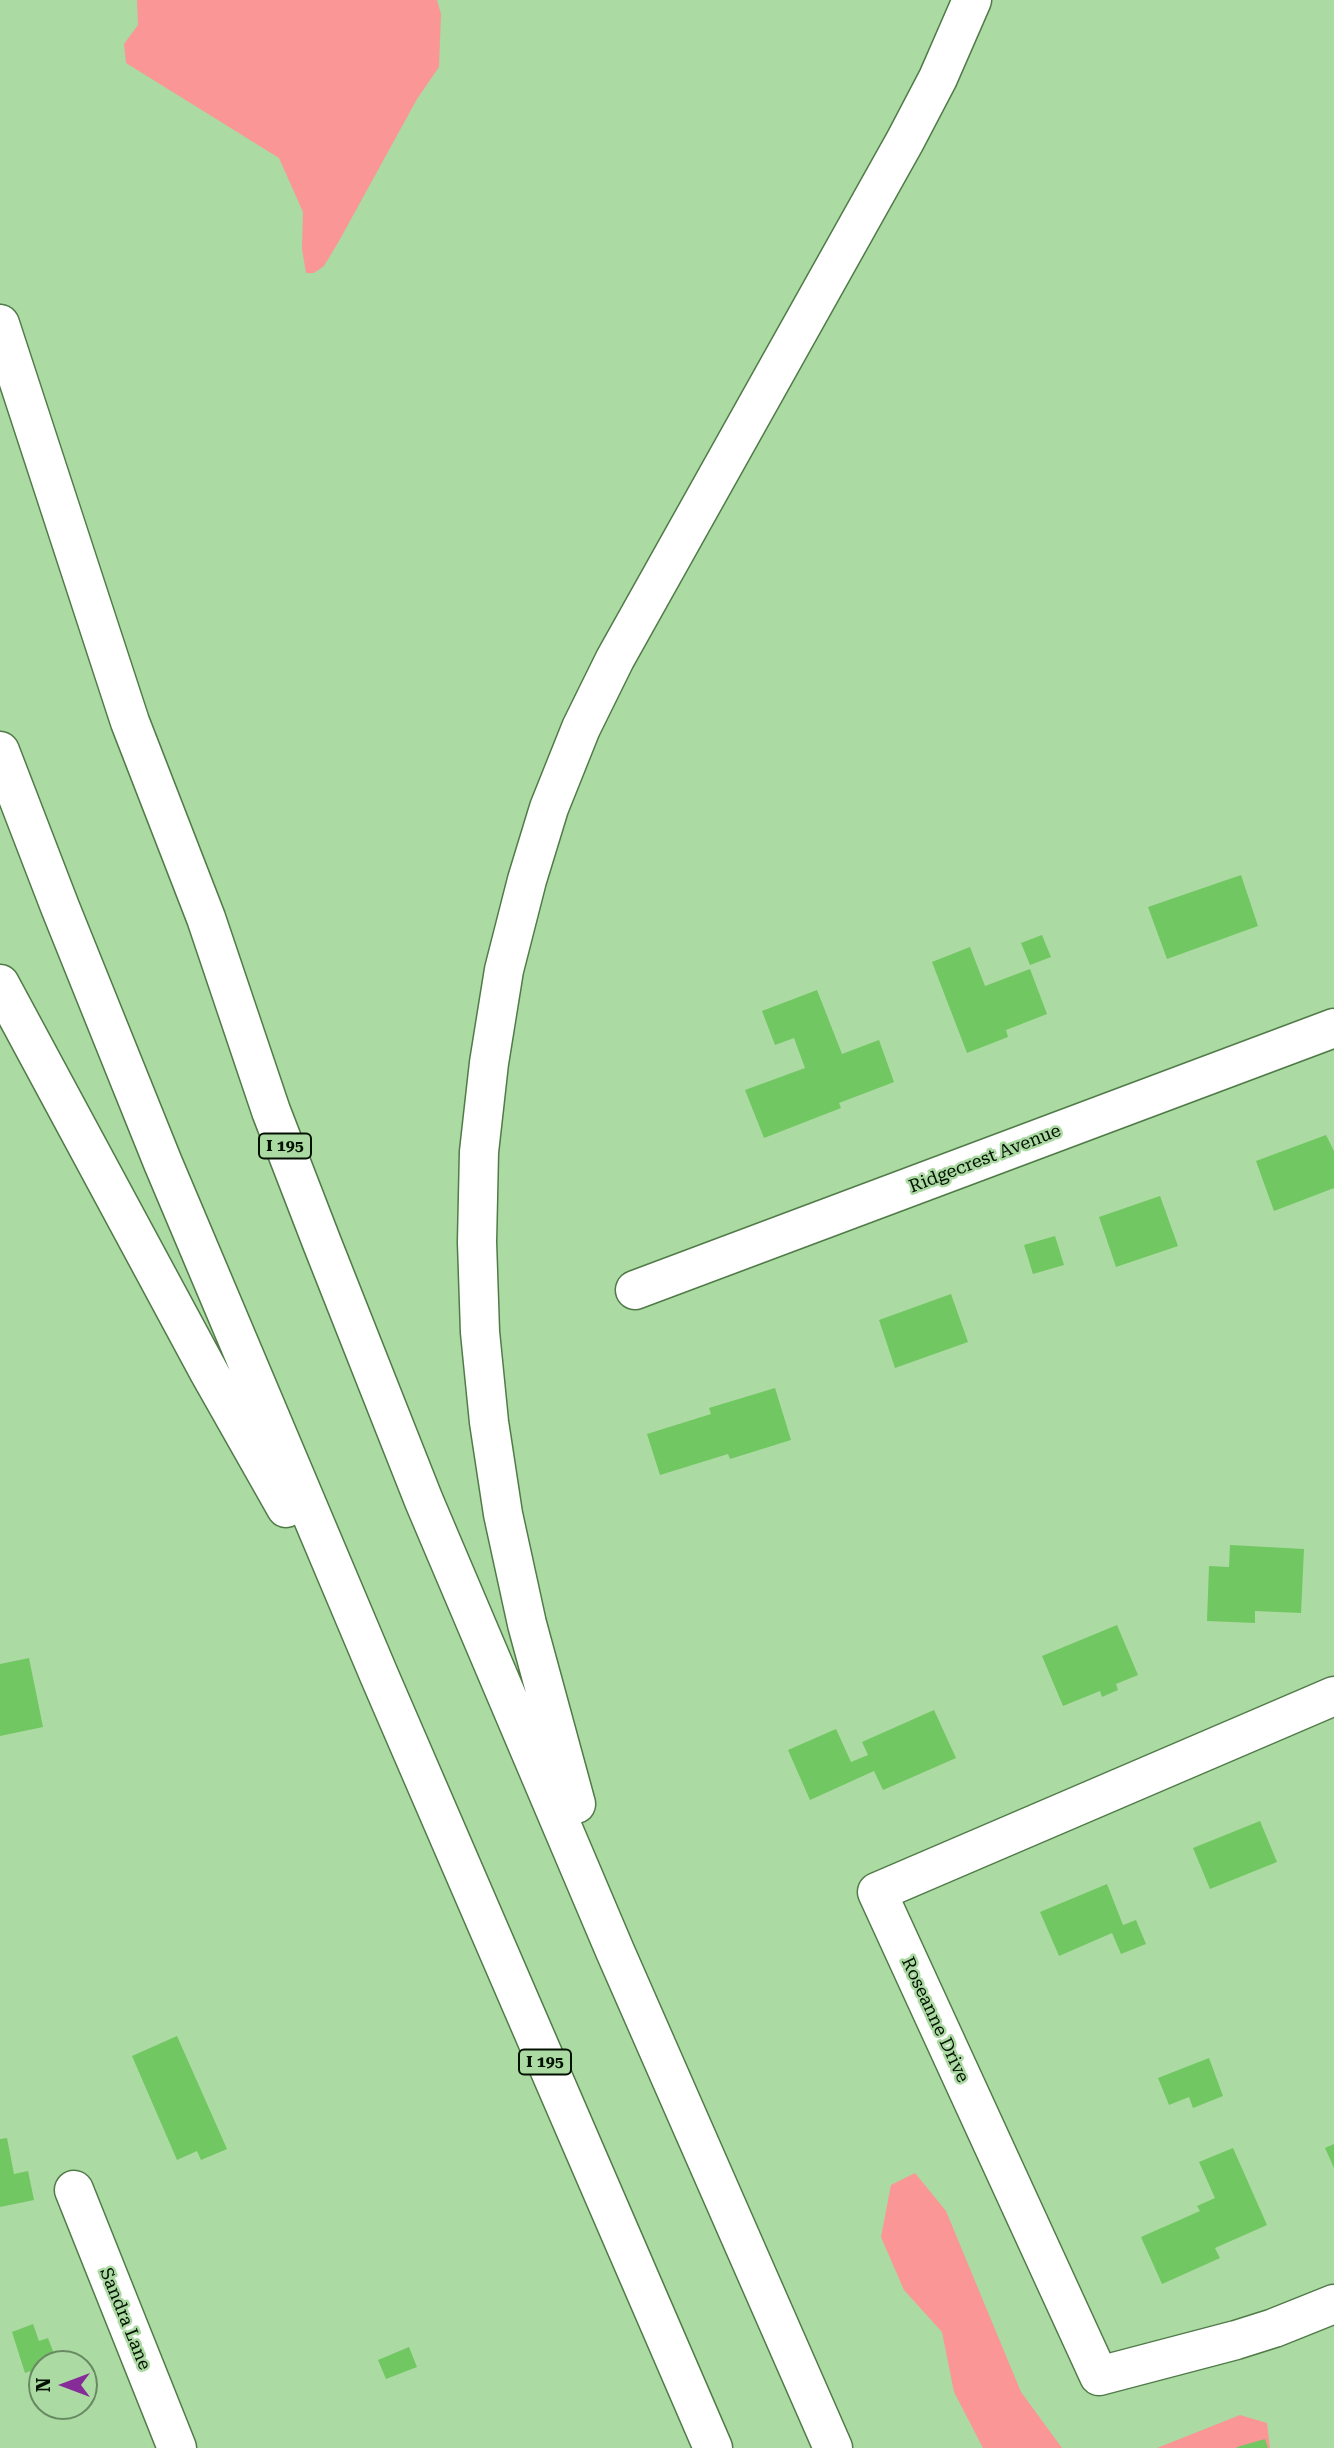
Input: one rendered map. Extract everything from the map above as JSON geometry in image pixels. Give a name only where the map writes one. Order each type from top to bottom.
[{"type":"main road","points":[[615,1951],[527,1625],[503,1514],[489,1422],[480,1332],[477,1242],[479,1153],[489,1063],[504,970],[527,880],[550,808],[581,728],[603,682],[663,569],[905,141],[938,78],[972,0]]},
{"type":"main road","name":"I 195","points":[[0,324],[112,669],[206,918],[271,1111],[424,1501],[615,1951],[833,2448]]},
{"type":"main road","name":"I 195","points":[[0,751],[137,1100],[379,1675],[713,2448]]},
{"type":"main road","points":[[0,984],[209,1372],[379,1675]]},
{"type":"main road","name":"Ridgecrest Avenue","points":[[635,1290],[1334,1028]]},
{"type":"main road","name":"Roseanne Drive","points":[[1334,1696],[877,1892],[1099,2376],[1236,2340],[1334,2304]]},
{"type":"main road","name":"Sandra Lane","points":[[74,2190],[177,2448]]},
{"type":"shaded area","points":[[137,0],[437,0],[441,14],[439,67],[417,99],[324,266],[314,273],[306,273],[302,249],[303,212],[279,158],[126,63],[124,44],[138,25]]},
{"type":"shaded area","points":[[915,2173],[946,2211],[1021,2392],[1062,2448],[983,2448],[954,2392],[942,2332],[904,2290],[881,2237],[891,2185]]},
{"type":"shaded area","points":[[1240,2415],[1267,2423],[1270,2448],[1157,2448]]},
{"type":"building","points":[[1241,875],[1258,926],[1167,959],[1148,907]]},
{"type":"building","points":[[1042,935],[1051,957],[1030,965],[1021,943]]},
{"type":"building","points":[[970,947],[985,986],[1030,969],[1047,1014],[1006,1030],[1008,1037],[967,1053],[932,962]]},
{"type":"building","points":[[817,990],[842,1054],[879,1040],[894,1082],[839,1103],[841,1108],[764,1138],[745,1090],[805,1068],[794,1038],[775,1045],[762,1011]]},
{"type":"building","points":[[1326,1135],[1334,1151],[1334,1188],[1274,1211],[1256,1161]]},
{"type":"building","points":[[1160,1196],[1178,1246],[1116,1267],[1099,1217]]},
{"type":"building","points":[[1055,1236],[1064,1265],[1033,1274],[1024,1245]]},
{"type":"building","points":[[951,1294],[968,1342],[895,1368],[879,1320]]},
{"type":"building","points":[[775,1388],[791,1440],[730,1459],[728,1454],[660,1475],[647,1434],[711,1414],[709,1408]]},
{"type":"building","points":[[1230,1545],[1304,1549],[1301,1613],[1255,1611],[1255,1623],[1207,1621],[1209,1566],[1229,1567]]},
{"type":"building","points":[[1117,1625],[1138,1675],[1116,1684],[1118,1690],[1102,1697],[1100,1691],[1063,1706],[1042,1656]]},
{"type":"building","points":[[29,1658],[43,1727],[0,1736],[0,1664]]},
{"type":"building","points":[[934,1710],[956,1758],[883,1790],[874,1771],[810,1800],[788,1750],[836,1729],[851,1762],[868,1755],[862,1742]]},
{"type":"building","points":[[1260,1821],[1277,1862],[1210,1889],[1193,1848]]},
{"type":"building","points":[[1107,1884],[1123,1925],[1136,1920],[1146,1944],[1121,1954],[1112,1933],[1059,1956],[1040,1912]]},
{"type":"building","points":[[177,2036],[227,2149],[201,2160],[197,2151],[177,2160],[132,2056]]},
{"type":"building","points":[[1209,2058],[1223,2096],[1193,2108],[1189,2097],[1169,2105],[1158,2078]]},
{"type":"building","points":[[7,2138],[14,2174],[28,2171],[34,2200],[0,2207],[0,2139]]},
{"type":"building","points":[[1334,2144],[1334,2168],[1325,2148]]},
{"type":"building","points":[[1233,2148],[1267,2225],[1215,2248],[1220,2258],[1162,2284],[1141,2237],[1200,2211],[1197,2206],[1215,2198],[1199,2162]]},
{"type":"building","points":[[33,2324],[39,2341],[48,2338],[52,2350],[28,2350],[28,2372],[25,2373],[12,2332]]},
{"type":"building","points":[[409,2347],[417,2367],[386,2379],[378,2360]]},
{"type":"building","points":[[1265,2439],[1268,2448],[1237,2448],[1237,2447]]}]
